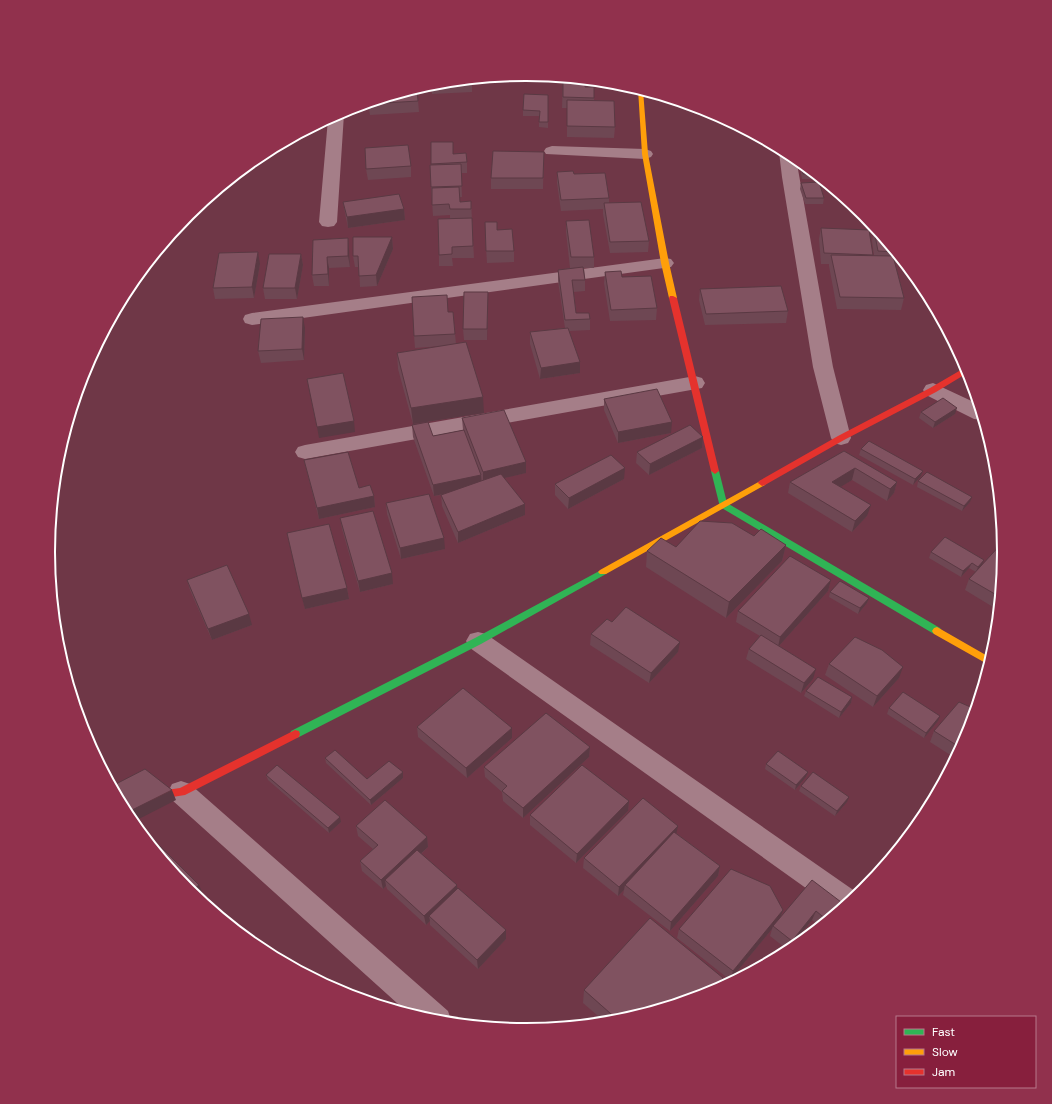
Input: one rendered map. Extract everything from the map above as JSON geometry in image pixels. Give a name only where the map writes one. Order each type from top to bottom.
[{"type":"street","points":[[640,95],[645,154],[665,263],[695,383],[723,506],[985,659]]},
{"type":"street","points":[[328,222],[335,122]]},
{"type":"street","points":[[552,152],[645,154]]},
{"type":"street","points":[[788,160],[823,367],[841,438]]},
{"type":"street","points":[[252,319],[665,263]]},
{"type":"street","points":[[126,800],[181,792],[478,641],[723,506],[841,438],[962,374]]},
{"type":"street","points":[[305,452],[695,383]]},
{"type":"street","points":[[933,390],[975,411]]},
{"type":"street","points":[[478,641],[843,900]]},
{"type":"street","points":[[181,792],[429,1013]]},
{"type":"building","points":[[563,83],[585,85],[585,87],[594,87],[594,98],[563,97]]},
{"type":"building","points":[[417,94],[418,101],[385,103]]},
{"type":"building","points":[[524,94],[548,95],[548,122],[539,122],[540,111],[523,110]]},
{"type":"building","points":[[567,100],[614,101],[615,127],[567,126]]},
{"type":"building","points":[[431,142],[453,142],[453,154],[466,153],[467,162],[431,164]]},
{"type":"building","points":[[408,145],[411,166],[366,169],[365,148]]},
{"type":"building","points":[[493,151],[544,152],[543,178],[491,178]]},
{"type":"building","points":[[461,164],[462,186],[431,187],[430,165]]},
{"type":"building","points":[[573,171],[574,174],[605,173],[609,198],[561,200],[557,172]]},
{"type":"building","points":[[818,182],[824,198],[806,198],[801,183]]},
{"type":"building","points":[[459,187],[460,202],[471,201],[471,209],[450,209],[449,204],[432,205],[432,188]]},
{"type":"building","points":[[399,194],[404,209],[347,217],[343,202]]},
{"type":"building","points":[[641,202],[649,241],[610,242],[604,203]]},
{"type":"building","points":[[472,218],[473,246],[452,247],[452,254],[439,255],[438,219]]},
{"type":"building","points":[[589,220],[594,257],[571,257],[566,221]]},
{"type":"building","points":[[485,222],[497,222],[497,230],[512,229],[514,251],[486,251]]},
{"type":"building","points":[[821,228],[869,230],[873,255],[824,253]]},
{"type":"building","points":[[875,236],[889,252],[878,251]]},
{"type":"building","points":[[353,237],[392,237],[376,275],[359,276],[358,256],[353,256]]},
{"type":"building","points":[[348,238],[348,256],[327,257],[328,274],[312,275],[313,240]]},
{"type":"building","points":[[258,252],[252,287],[213,288],[219,253]]},
{"type":"building","points":[[269,254],[301,254],[295,288],[263,288]]},
{"type":"building","points":[[831,255],[893,257],[904,298],[840,297]]},
{"type":"building","points":[[583,267],[585,280],[572,280],[576,313],[589,313],[590,319],[565,320],[558,270]]},
{"type":"building","points":[[621,271],[622,277],[651,276],[657,308],[611,310],[605,272]]},
{"type":"building","points":[[781,286],[788,311],[706,314],[700,289]]},
{"type":"building","points":[[464,292],[488,292],[487,329],[463,329]]},
{"type":"building","points":[[447,295],[448,312],[453,312],[455,334],[414,336],[412,297]]},
{"type":"building","points":[[303,317],[302,349],[258,351],[261,319]]},
{"type":"building","points":[[568,328],[580,362],[541,368],[530,332]]},
{"type":"building","points":[[466,342],[483,397],[411,408],[397,353]]},
{"type":"building","points":[[343,373],[354,421],[317,427],[307,379]]},
{"type":"building","points":[[657,389],[672,422],[618,432],[604,399]]},
{"type":"building","points":[[943,398],[957,408],[935,422],[921,412]]},
{"type":"building","points":[[504,410],[526,462],[483,472],[462,418]]},
{"type":"building","points":[[428,422],[433,436],[464,430],[481,475],[433,485],[412,425]]},
{"type":"building","points":[[690,425],[703,437],[650,464],[637,452]]},
{"type":"building","points":[[869,441],[923,471],[915,479],[861,449]]},
{"type":"building","points":[[844,451],[897,482],[890,489],[855,468],[832,482],[871,505],[855,521],[790,482]]},
{"type":"building","points":[[348,452],[359,488],[370,485],[374,496],[317,508],[304,460]]},
{"type":"building","points":[[611,455],[625,468],[569,498],[555,484]]},
{"type":"building","points":[[927,472],[972,497],[964,506],[918,481]]},
{"type":"building","points":[[501,474],[525,504],[458,532],[441,495]]},
{"type":"building","points":[[429,494],[444,538],[400,548],[386,503]]},
{"type":"building","points":[[373,511],[392,573],[358,581],[340,518]]},
{"type":"building","points":[[700,521],[732,523],[754,536],[761,529],[786,545],[729,602],[647,551],[661,538],[676,547]]},
{"type":"building","points":[[329,524],[347,588],[302,598],[287,533]]},
{"type":"building","points":[[945,537],[984,560],[978,567],[972,563],[963,571],[931,552]]},
{"type":"building","points":[[997,549],[995,594],[969,579]]},
{"type":"building","points":[[790,556],[831,580],[780,637],[738,611]]},
{"type":"building","points":[[227,565],[249,614],[208,629],[187,580]]},
{"type":"building","points":[[840,581],[869,598],[860,608],[830,592]]},
{"type":"building","points":[[626,607],[680,642],[651,673],[591,634],[607,619],[612,622]]},
{"type":"building","points":[[761,635],[816,669],[804,683],[749,649]]},
{"type":"building","points":[[855,637],[882,650],[903,667],[877,696],[829,664]]},
{"type":"building","points":[[818,677],[852,697],[841,712],[806,691]]},
{"type":"building","points":[[463,688],[512,728],[466,768],[417,727]]},
{"type":"building","points":[[903,692],[940,716],[926,733],[889,708]]},
{"type":"building","points":[[959,702],[970,707],[955,744],[934,731]]},
{"type":"building","points":[[546,713],[590,747],[523,808],[502,791],[507,786],[484,767]]},
{"type":"building","points":[[335,750],[367,779],[389,761],[403,772],[370,800],[325,758]]},
{"type":"building","points":[[778,751],[808,772],[796,785],[766,764]]},
{"type":"building","points":[[277,765],[340,817],[328,828],[266,775]]},
{"type":"building","points":[[582,765],[629,801],[577,854],[530,815]]},
{"type":"building","points":[[145,769],[172,790],[132,810],[116,784]]},
{"type":"building","points":[[813,772],[849,797],[837,811],[801,786]]},
{"type":"building","points":[[643,798],[678,826],[619,887],[584,858]]},
{"type":"building","points":[[385,800],[427,837],[381,880],[360,861],[378,845],[356,826]]},
{"type":"building","points":[[674,832],[720,866],[671,922],[625,885]]},
{"type":"building","points":[[160,846],[199,885],[196,888],[159,847]]},
{"type":"building","points":[[417,850],[457,885],[424,916],[385,880]]},
{"type":"building","points":[[731,869],[770,886],[783,910],[733,971],[679,929]]},
{"type":"building","points":[[812,880],[841,902],[824,917],[816,911],[792,941],[773,926]]},
{"type":"building","points":[[458,888],[506,930],[477,960],[429,916]]},
{"type":"building","points":[[650,918],[723,978],[706,987],[677,998],[648,1007],[612,1015],[584,990]]},
{"type":"traffic: fast","points":[[715,471],[723,505],[937,631]]},
{"type":"traffic: fast","points":[[295,734],[478,641],[603,572]]},
{"type":"traffic: slow","points":[[640,95],[645,154],[673,298]]},
{"type":"traffic: slow","points":[[603,572],[762,483]]},
{"type":"traffic: slow","points":[[937,631],[985,659]]},
{"type":"traffic: jam","points":[[673,298],[715,471]]},
{"type":"traffic: jam","points":[[762,483],[841,438],[933,390],[961,373]]},
{"type":"traffic: jam","points":[[126,800],[181,792],[295,734]]}]
